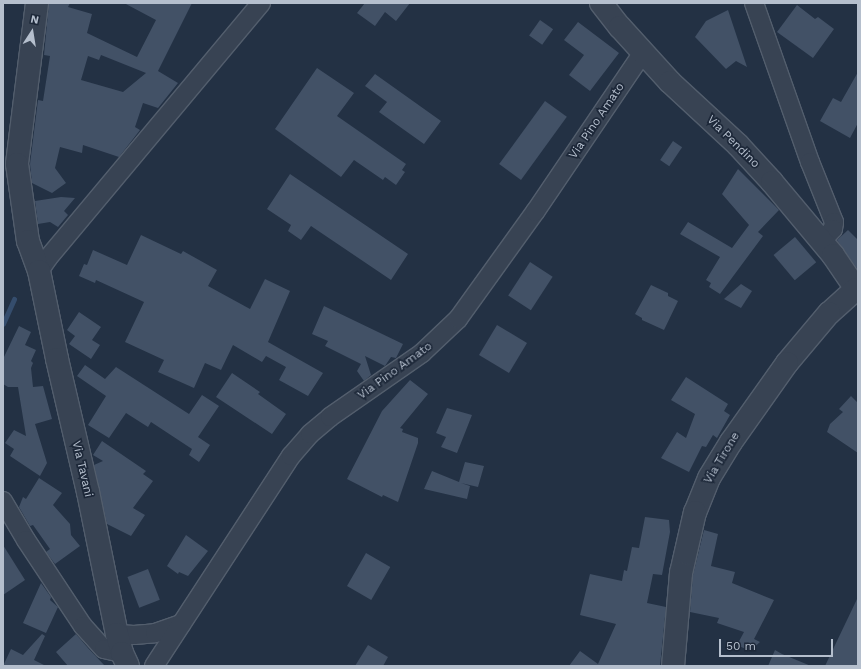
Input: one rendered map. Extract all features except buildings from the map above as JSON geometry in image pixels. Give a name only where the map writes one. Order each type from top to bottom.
[{"type":"street","name":"Via Tavani","points":[[37,3],[17,164],[28,241],[39,272],[122,651]]},
{"type":"street","points":[[39,272],[48,258],[261,3]]},
{"type":"street","name":"Via Pendino","points":[[601,3],[620,27],[644,51],[670,82],[743,150],[822,241],[857,289]]},
{"type":"street","points":[[754,3],[810,162],[834,222],[833,229],[822,241]]},
{"type":"street","name":"Via Pino Amato","points":[[154,666],[291,456],[310,434],[330,417],[422,353],[458,319],[535,212],[644,51]]},
{"type":"street","name":"Via Tirone","points":[[673,666],[681,573],[694,512],[709,478],[731,442],[787,363],[829,313],[857,289]]},
{"type":"street","points":[[3,501],[26,540],[83,626],[104,649],[122,651],[134,635],[155,633],[181,624]]},
{"type":"waterway","points":[[3,324],[14,299]]}]
